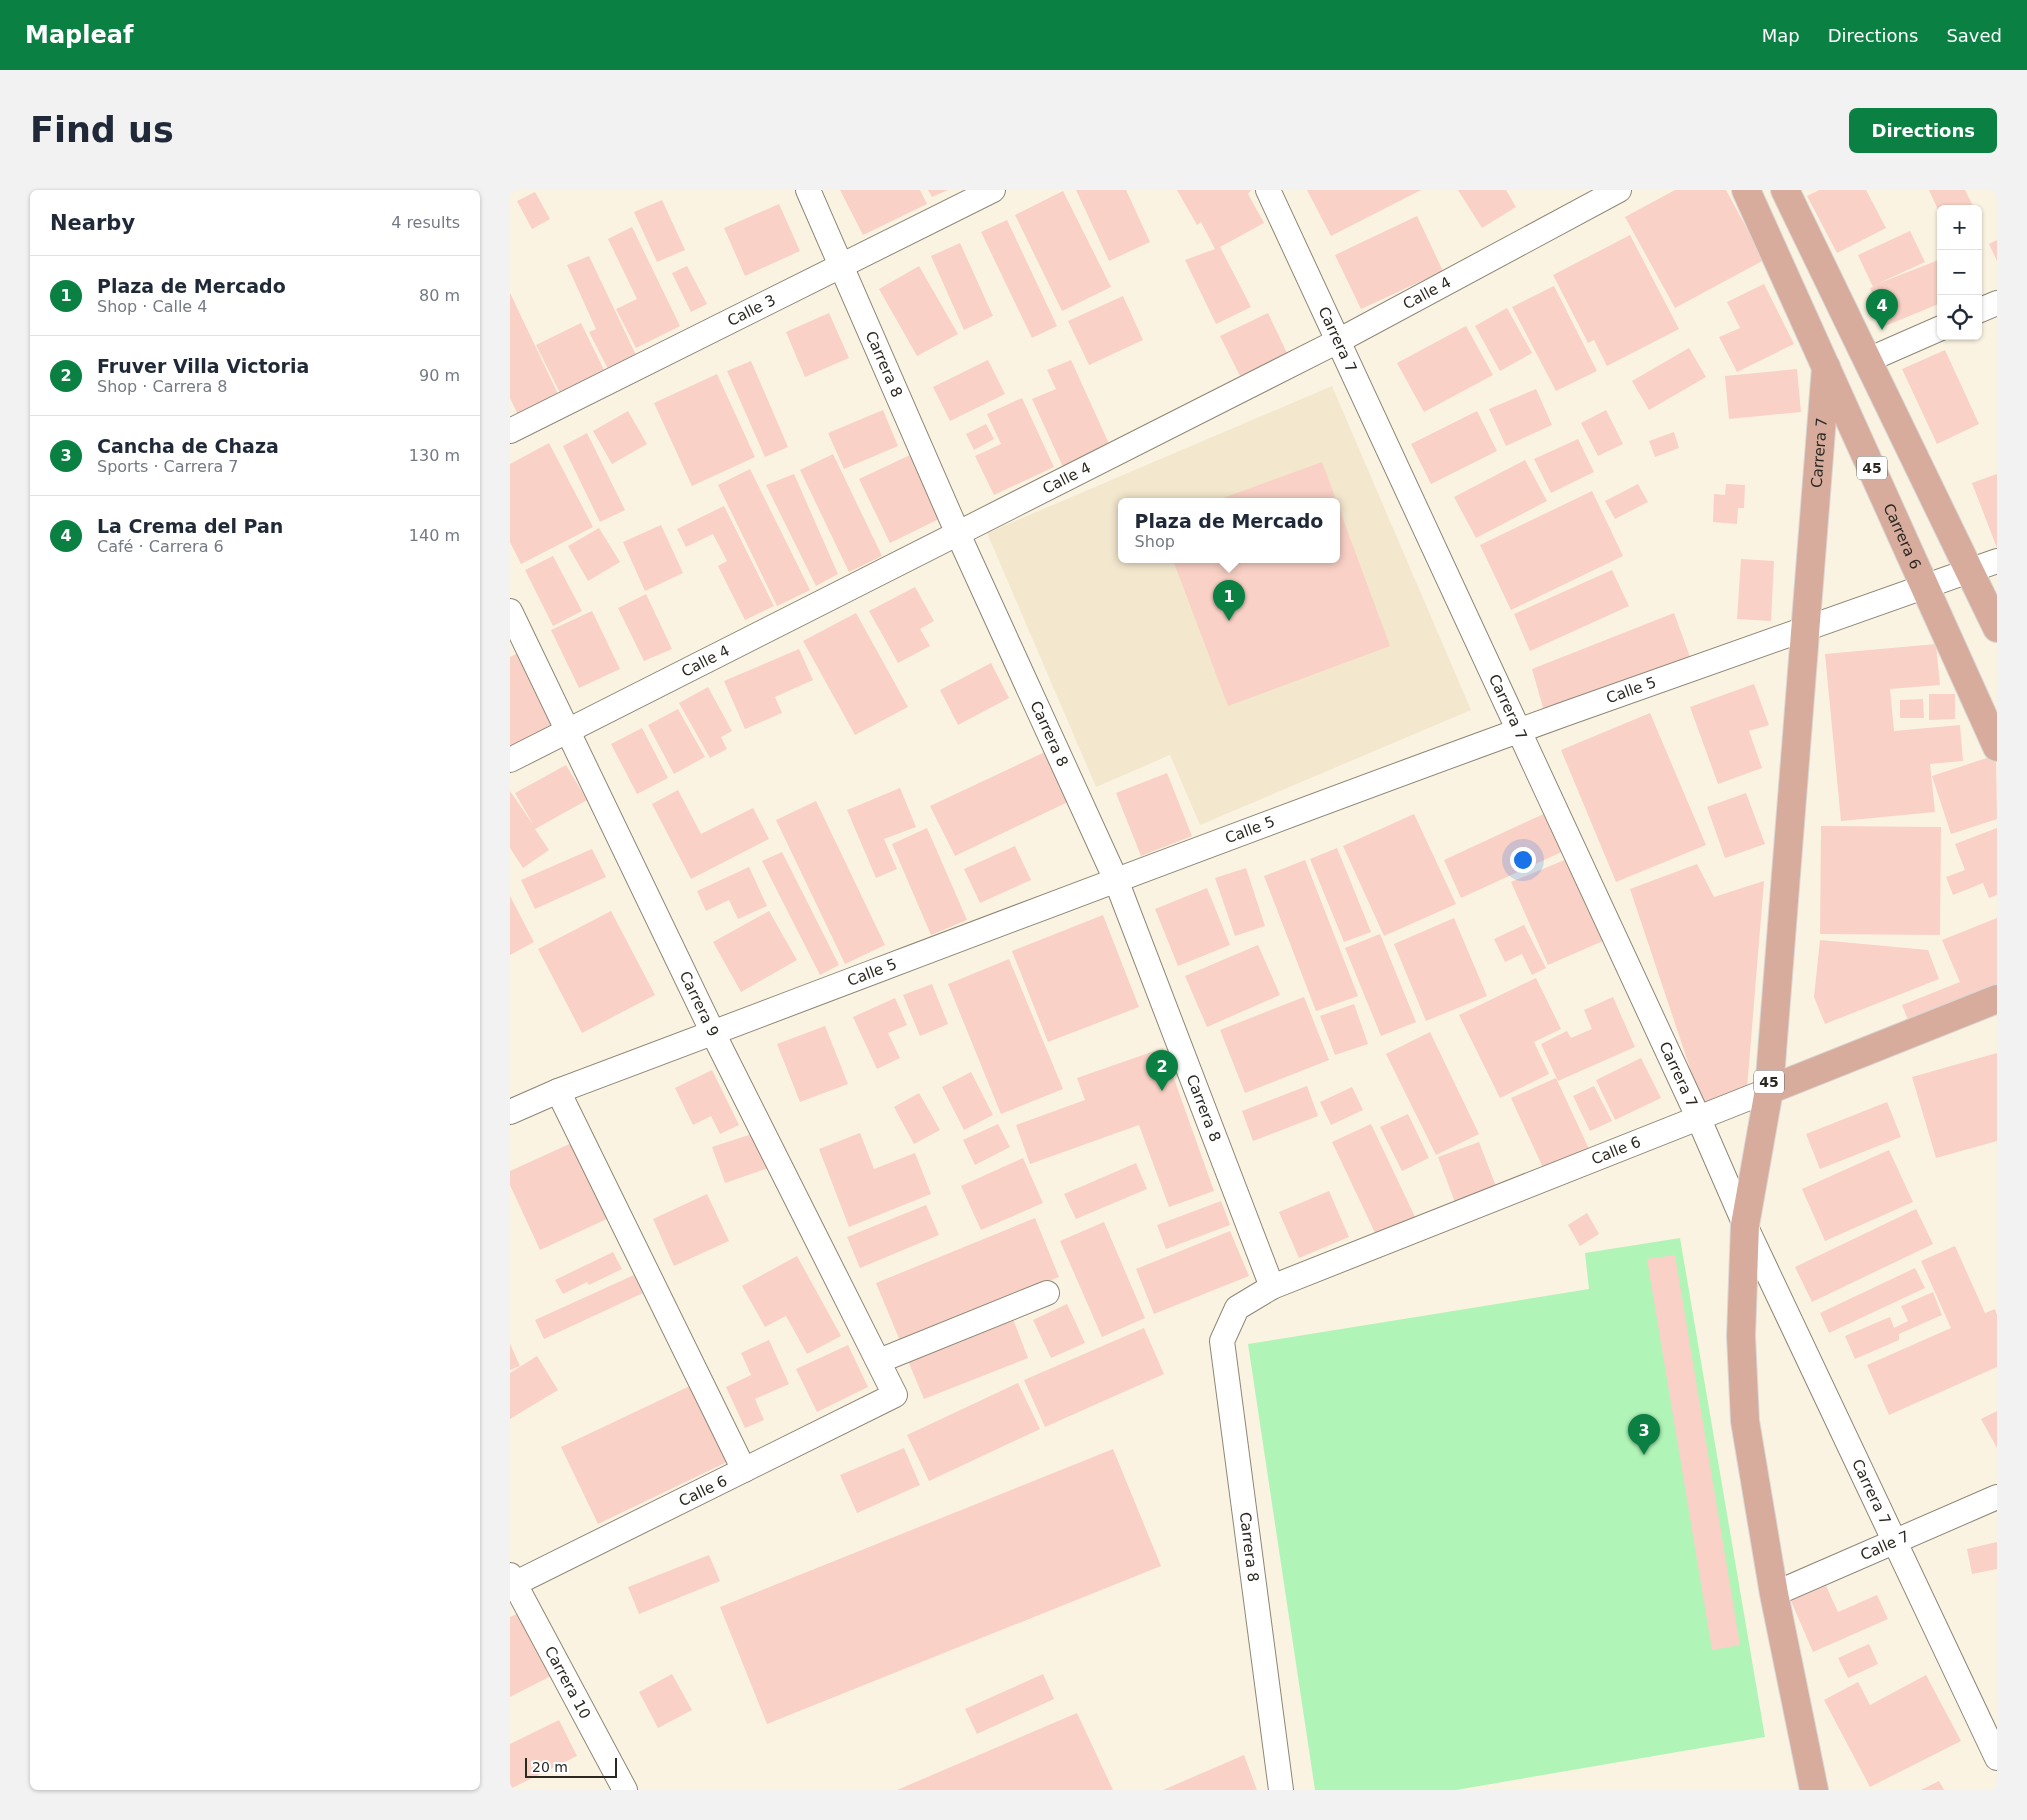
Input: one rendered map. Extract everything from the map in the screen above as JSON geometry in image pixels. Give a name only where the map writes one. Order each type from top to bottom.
[{"type":"main road","name":"Carrera 6","points":[[1746,190],[1997,747]]},
{"type":"main road","points":[[1785,190],[1997,628]]},
{"type":"main road","name":"Carrera 7","points":[[1814,1790],[1774,1594],[1745,1422],[1741,1336],[1745,1225],[1768,1090],[1826,367]]},
{"type":"main road","name":"Calle 6","points":[[1768,1090],[1997,999]]},
{"type":"street","name":"Carrera 8","points":[[808,190],[958,534],[1116,880],[1272,1287]]},
{"type":"street","name":"Calle 3","points":[[510,431],[993,190]]},
{"type":"street","name":"Carrera 7","points":[[1268,190],[1698,1117],[1745,1225],[1997,1758]]},
{"type":"street","name":"Calle 4","points":[[510,760],[1338,341],[1619,190]]},
{"type":"street","points":[[1982,309],[1997,303]]},
{"type":"street","points":[[1868,360],[1937,330]]},
{"type":"street","name":"Calle 5","points":[[510,1112],[558,1091],[1116,880],[1519,731],[1804,630],[1924,585],[1997,561]]},
{"type":"street","name":"Carrera 9","points":[[510,610],[714,1033],[895,1395]]},
{"type":"street","name":"Calle 6","points":[[1237,1308],[1272,1287],[1768,1090]]},
{"type":"street","points":[[558,1091],[744,1470]]},
{"type":"street","points":[[879,1362],[1047,1293]]},
{"type":"street","name":"Carrera 8","points":[[1237,1308],[1222,1341],[1281,1790]]},
{"type":"street","name":"Calle 6","points":[[511,1582],[895,1395]]},
{"type":"street","name":"Calle 7","points":[[1774,1594],[1997,1497]]},
{"type":"street","name":"Carrera 10","points":[[511,1582],[625,1790]]},
{"type":"shaded area","points":[[1332,386],[1471,710],[1200,825],[1170,755],[1096,787],[987,533]]},
{"type":"green space","points":[[1680,1238],[1765,1737],[1456,1790],[1315,1790],[1248,1344],[1589,1289],[1585,1253]]},
{"type":"building","points":[[840,190],[920,190],[927,204],[863,235]]},
{"type":"building","points":[[928,190],[948,190],[932,197]]},
{"type":"building","points":[[1076,190],[1126,190],[1150,242],[1109,261]]},
{"type":"building","points":[[1177,190],[1251,190],[1248,194],[1264,223],[1220,247],[1251,307],[1216,324],[1185,260],[1215,249],[1201,222],[1197,225]]},
{"type":"building","points":[[1307,190],[1421,190],[1331,236]]},
{"type":"building","points":[[1458,190],[1506,190],[1516,207],[1482,228]]},
{"type":"building","points":[[1675,190],[1726,190],[1764,260],[1675,308],[1625,217]]},
{"type":"building","points":[[1819,190],[1866,190],[1886,228],[1837,253],[1807,196]]},
{"type":"building","points":[[1929,190],[1965,190],[1972,205],[1937,205],[1937,207]]},
{"type":"building","points":[[1063,191],[1111,287],[1062,311],[1015,215]]},
{"type":"building","points":[[535,192],[550,219],[532,229],[517,201]]},
{"type":"building","points":[[662,200],[685,250],[657,262],[634,212]]},
{"type":"building","points":[[779,204],[800,251],[745,276],[724,228]]},
{"type":"building","points":[[1417,216],[1443,271],[1361,309],[1335,255]]},
{"type":"building","points":[[1007,220],[1057,326],[1032,338],[981,232]]},
{"type":"building","points":[[632,227],[680,326],[636,348],[616,309],[637,299],[608,239]]},
{"type":"building","points":[[1910,231],[1925,262],[1877,284],[1937,261],[1937,305],[1885,326],[1870,288],[1873,287],[1858,255]]},
{"type":"building","points":[[1630,235],[1679,329],[1607,366],[1594,340],[1588,343],[1553,275]]},
{"type":"building","points":[[1997,240],[1997,261],[1989,244]]},
{"type":"building","points":[[960,243],[993,316],[964,330],[931,256]]},
{"type":"building","points":[[589,256],[636,355],[609,371],[589,332],[596,329],[567,265]]},
{"type":"building","points":[[687,266],[707,304],[691,312],[672,273]]},
{"type":"building","points":[[919,266],[958,334],[917,356],[879,289]]},
{"type":"building","points":[[1764,284],[1794,344],[1737,372],[1719,337],[1740,328],[1727,302]]},
{"type":"building","points":[[1554,286],[1597,371],[1556,391],[1512,307]]},
{"type":"building","points":[[510,293],[559,396],[518,415],[510,398]]},
{"type":"building","points":[[1123,296],[1143,340],[1089,365],[1068,321]]},
{"type":"building","points":[[1507,308],[1532,353],[1500,371],[1475,326]]},
{"type":"building","points":[[829,313],[849,358],[805,377],[786,332]]},
{"type":"building","points":[[1268,313],[1287,353],[1240,376],[1220,336]]},
{"type":"building","points":[[581,323],[606,374],[561,395],[536,345]]},
{"type":"building","points":[[1466,326],[1493,375],[1424,412],[1397,363]]},
{"type":"building","points":[[1689,348],[1706,377],[1649,410],[1632,381]]},
{"type":"building","points":[[1945,350],[1979,424],[1937,444],[1902,369]]},
{"type":"building","points":[[988,360],[1005,394],[950,421],[933,387]]},
{"type":"building","points":[[1071,360],[1110,446],[1063,467],[1032,399],[1056,389],[1047,370]]},
{"type":"building","points":[[751,361],[788,447],[765,457],[727,371]]},
{"type":"building","points":[[1797,369],[1801,412],[1729,419],[1725,376]]},
{"type":"building","points":[[717,374],[755,457],[692,486],[654,403]]},
{"type":"building","points":[[1536,389],[1552,425],[1506,446],[1489,409]]},
{"type":"building","points":[[1022,398],[1054,467],[994,495],[975,456],[1001,444],[987,414]]},
{"type":"building","points":[[883,410],[898,446],[844,469],[828,433]]},
{"type":"building","points":[[1606,410],[1623,444],[1598,456],[1581,423]]},
{"type":"building","points":[[628,411],[647,444],[612,464],[593,431]]},
{"type":"building","points":[[1477,411],[1497,451],[1431,484],[1411,444]]},
{"type":"building","points":[[986,424],[994,439],[974,450],[966,434]]},
{"type":"building","points":[[1674,432],[1679,448],[1655,457],[1649,441]]},
{"type":"building","points":[[587,433],[625,510],[600,522],[563,446]]},
{"type":"building","points":[[1578,439],[1594,472],[1551,493],[1534,459]]},
{"type":"building","points":[[549,443],[593,527],[521,564],[510,542],[510,464]]},
{"type":"building","points":[[833,454],[882,556],[849,572],[800,470]]},
{"type":"building","points":[[910,455],[941,518],[890,543],[859,479]]},
{"type":"building","points":[[1525,460],[1547,501],[1476,538],[1454,497]]},
{"type":"building","points":[[1322,462],[1336,498],[1223,498]]},
{"type":"building","points":[[750,469],[810,590],[777,606],[718,485]]},
{"type":"building","points":[[794,474],[838,574],[816,586],[766,485]]},
{"type":"building","points":[[1997,474],[1997,548],[1972,483]]},
{"type":"building","points":[[1638,484],[1648,502],[1615,519],[1605,501]]},
{"type":"building","points":[[1726,484],[1745,485],[1744,508],[1738,508],[1737,524],[1713,522],[1714,494],[1725,495]]},
{"type":"building","points":[[1592,491],[1623,556],[1511,610],[1480,545]]},
{"type":"building","points":[[724,506],[774,606],[745,620],[718,566],[727,561],[713,534],[686,547],[677,529]]},
{"type":"building","points":[[1340,511],[1390,646],[1228,706],[1174,563],[1340,563]]},
{"type":"building","points":[[661,525],[683,573],[645,591],[623,542]]},
{"type":"building","points":[[599,528],[620,562],[588,581],[568,546]]},
{"type":"building","points":[[553,556],[582,611],[553,626],[525,570]]},
{"type":"building","points":[[1741,559],[1774,561],[1771,621],[1737,619]]},
{"type":"building","points":[[1612,570],[1629,606],[1530,651],[1514,614]]},
{"type":"building","points":[[915,587],[934,621],[920,629],[930,646],[898,663],[869,611]]},
{"type":"building","points":[[646,594],[672,649],[644,661],[618,608]]},
{"type":"building","points":[[592,611],[620,669],[579,688],[551,630]]},
{"type":"building","points":[[856,613],[908,707],[855,735],[803,641]]},
{"type":"building","points":[[1674,613],[1690,657],[1544,711],[1532,669]]},
{"type":"building","points":[[1936,644],[1940,685],[1890,689],[1894,731],[1960,725],[1963,761],[1930,764],[1935,812],[1841,821],[1825,654]]},
{"type":"building","points":[[799,649],[813,680],[775,697],[782,713],[745,729],[724,681]]},
{"type":"building","points":[[520,652],[560,727],[510,753],[510,657]]},
{"type":"building","points":[[991,663],[1009,698],[958,725],[940,690]]},
{"type":"building","points":[[1754,684],[1769,725],[1749,731],[1762,768],[1718,784],[1690,707]]},
{"type":"building","points":[[708,687],[732,731],[721,737],[727,749],[710,758],[679,703]]},
{"type":"building","points":[[1929,694],[1955,694],[1955,719],[1929,720]]},
{"type":"building","points":[[1923,699],[1924,718],[1900,718],[1900,700]]},
{"type":"building","points":[[678,709],[705,757],[674,774],[648,725]]},
{"type":"building","points":[[1650,713],[1706,845],[1616,882],[1561,750]]},
{"type":"building","points":[[642,728],[668,778],[637,794],[611,744]]},
{"type":"building","points":[[1047,751],[1072,800],[955,856],[930,806]]},
{"type":"building","points":[[1996,755],[1997,819],[1951,834],[1932,776]]},
{"type":"building","points":[[566,765],[587,800],[535,829],[549,850],[523,868],[510,848],[510,791],[534,826],[515,793]]},
{"type":"building","points":[[1167,773],[1192,836],[1141,856],[1116,793]]},
{"type":"building","points":[[900,788],[916,827],[884,839],[897,869],[876,878],[847,810]]},
{"type":"building","points":[[678,790],[701,834],[753,808],[769,839],[691,879],[652,804]]},
{"type":"building","points":[[1746,793],[1765,844],[1725,858],[1707,807]]},
{"type":"building","points":[[816,801],[885,945],[845,964],[776,820]]},
{"type":"building","points":[[1550,811],[1568,849],[1461,898],[1444,860]]},
{"type":"building","points":[[1414,814],[1456,904],[1384,936],[1343,846]]},
{"type":"building","points":[[1821,826],[1941,827],[1940,935],[1820,934]]},
{"type":"building","points":[[927,828],[967,920],[931,935],[892,844]]},
{"type":"building","points":[[1997,828],[1997,895],[1989,898],[1983,883],[1953,895],[1946,877],[1965,870],[1955,844]]},
{"type":"building","points":[[1015,846],[1031,880],[980,903],[964,869]]},
{"type":"building","points":[[1337,848],[1371,932],[1344,942],[1310,859]]},
{"type":"building","points":[[592,849],[606,877],[535,909],[521,880]]},
{"type":"building","points":[[782,852],[839,965],[820,975],[762,861]]},
{"type":"building","points":[[1567,859],[1603,941],[1548,965],[1511,882]]},
{"type":"building","points":[[1305,860],[1358,996],[1316,1011],[1264,876]]},
{"type":"building","points":[[1697,864],[1714,897],[1764,881],[1747,1088],[1702,1104],[1630,889]]},
{"type":"building","points":[[749,867],[767,906],[738,919],[729,900],[706,911],[697,891]]},
{"type":"building","points":[[1246,868],[1265,926],[1235,936],[1215,878]]},
{"type":"building","points":[[1207,888],[1230,945],[1178,966],[1155,909]]},
{"type":"building","points":[[510,896],[534,942],[510,955]]},
{"type":"building","points":[[611,911],[655,995],[582,1033],[538,949]]},
{"type":"building","points":[[769,911],[797,960],[741,992],[713,942]]},
{"type":"building","points":[[1103,915],[1139,1007],[1048,1042],[1012,951]]},
{"type":"building","points":[[1454,918],[1487,996],[1426,1021],[1394,944]]},
{"type":"building","points":[[1997,918],[1997,990],[1910,1025],[1902,1005],[1960,982],[1942,940]]},
{"type":"building","points":[[1524,925],[1546,968],[1532,975],[1522,954],[1505,962],[1494,939]]},
{"type":"building","points":[[1380,934],[1416,1022],[1381,1036],[1345,948]]},
{"type":"building","points":[[1820,940],[1928,950],[1939,979],[1825,1024],[1814,997]]},
{"type":"building","points":[[1258,945],[1280,995],[1207,1027],[1185,976]]},
{"type":"building","points":[[1009,959],[1063,1089],[1001,1114],[948,984]]},
{"type":"building","points":[[1536,978],[1561,1029],[1534,1042],[1549,1074],[1500,1098],[1459,1015]]},
{"type":"building","points":[[932,984],[948,1024],[920,1036],[903,995]]},
{"type":"building","points":[[1304,997],[1329,1060],[1245,1093],[1220,1030]]},
{"type":"building","points":[[1613,997],[1635,1047],[1558,1081],[1541,1044],[1567,1031],[1571,1038],[1592,1029],[1584,1010]]},
{"type":"building","points":[[895,998],[907,1025],[888,1033],[900,1058],[877,1069],[853,1017]]},
{"type":"building","points":[[1354,1004],[1368,1044],[1335,1055],[1320,1016]]},
{"type":"building","points":[[825,1026],[848,1084],[800,1102],[777,1044]]},
{"type":"building","points":[[1430,1032],[1479,1134],[1436,1155],[1386,1054]]},
{"type":"building","points":[[1163,1048],[1214,1191],[1169,1207],[1139,1125],[1030,1164],[1016,1125],[1085,1100],[1077,1078]]},
{"type":"building","points":[[1997,1053],[1997,1141],[1936,1158],[1912,1077]]},
{"type":"building","points":[[1641,1058],[1661,1098],[1615,1120],[1596,1080]]},
{"type":"building","points":[[712,1070],[739,1125],[720,1134],[711,1116],[693,1125],[675,1088]]},
{"type":"building","points":[[971,1072],[993,1115],[964,1130],[942,1087]]},
{"type":"building","points":[[1556,1078],[1590,1151],[1545,1172],[1511,1098]]},
{"type":"building","points":[[1307,1086],[1318,1116],[1253,1141],[1242,1111]]},
{"type":"building","points":[[1594,1086],[1612,1121],[1590,1131],[1573,1096]]},
{"type":"building","points":[[1352,1087],[1363,1110],[1331,1125],[1320,1102]]},
{"type":"building","points":[[919,1093],[940,1130],[914,1144],[894,1107]]},
{"type":"building","points":[[1887,1102],[1901,1137],[1820,1169],[1806,1134]]},
{"type":"building","points":[[1408,1114],[1429,1158],[1402,1171],[1380,1127]]},
{"type":"building","points":[[998,1124],[1010,1147],[975,1165],[963,1140]]},
{"type":"building","points":[[1371,1124],[1416,1219],[1377,1237],[1332,1142]]},
{"type":"building","points":[[758,1132],[771,1167],[725,1183],[712,1147]]},
{"type":"building","points":[[860,1133],[874,1169],[915,1153],[931,1194],[849,1227],[819,1149]]},
{"type":"building","points":[[576,1141],[611,1217],[540,1250],[510,1185],[510,1171]]},
{"type":"building","points":[[1479,1142],[1497,1189],[1456,1205],[1438,1157]]},
{"type":"building","points":[[1889,1150],[1913,1202],[1825,1241],[1802,1189]]},
{"type":"building","points":[[1023,1158],[1043,1203],[981,1230],[961,1186]]},
{"type":"building","points":[[1136,1163],[1147,1189],[1076,1219],[1064,1194]]},
{"type":"building","points":[[1329,1191],[1349,1237],[1299,1258],[1279,1212]]},
{"type":"building","points":[[707,1194],[729,1241],[674,1266],[653,1219]]},
{"type":"building","points":[[1221,1201],[1230,1225],[1166,1249],[1157,1225]]},
{"type":"building","points":[[926,1205],[939,1235],[860,1268],[847,1237]]},
{"type":"building","points":[[1916,1209],[1933,1244],[1812,1302],[1795,1267]]},
{"type":"building","points":[[1587,1213],[1599,1234],[1580,1246],[1568,1225]]},
{"type":"building","points":[[1035,1218],[1059,1277],[900,1341],[876,1283]]},
{"type":"building","points":[[1104,1222],[1145,1318],[1102,1337],[1060,1241]]},
{"type":"building","points":[[1230,1231],[1249,1276],[1154,1314],[1136,1269]]},
{"type":"building","points":[[1955,1246],[1985,1313],[1995,1309],[1997,1315],[1997,1367],[1889,1415],[1867,1365],[1951,1328],[1921,1261]]},
{"type":"building","points":[[613,1252],[622,1269],[589,1285],[587,1282],[563,1294],[555,1280]]},
{"type":"building","points":[[1675,1255],[1740,1645],[1712,1650],[1647,1259]]},
{"type":"building","points":[[797,1256],[841,1336],[807,1354],[786,1316],[765,1327],[742,1286]]},
{"type":"building","points":[[1915,1268],[1925,1288],[1829,1333],[1820,1313]]},
{"type":"building","points":[[634,1275],[643,1293],[544,1339],[535,1320]]},
{"type":"building","points":[[1933,1292],[1942,1315],[1899,1334],[1899,1340],[1855,1359],[1845,1336],[1890,1317],[1894,1328],[1908,1321],[1901,1306]]},
{"type":"building","points":[[1067,1304],[1085,1343],[1051,1358],[1033,1320]]},
{"type":"building","points":[[1013,1319],[1028,1358],[924,1399],[908,1361]]},
{"type":"building","points":[[1144,1328],[1164,1374],[1045,1427],[1024,1380]]},
{"type":"building","points":[[769,1340],[789,1384],[755,1399],[764,1420],[745,1428],[726,1387],[751,1375],[741,1353]]},
{"type":"building","points":[[510,1344],[520,1366],[510,1370]]},
{"type":"building","points":[[848,1345],[868,1387],[817,1412],[796,1369]]},
{"type":"building","points":[[537,1356],[558,1390],[510,1419],[510,1373]]},
{"type":"building","points":[[1018,1383],[1040,1429],[929,1481],[907,1435]]},
{"type":"building","points":[[692,1385],[729,1461],[598,1524],[561,1447]]},
{"type":"building","points":[[1997,1411],[1997,1448],[1981,1419]]},
{"type":"building","points":[[904,1448],[920,1485],[857,1513],[840,1475]]},
{"type":"building","points":[[1113,1449],[1161,1566],[767,1724],[720,1607]]},
{"type":"building","points":[[1997,1542],[1997,1569],[1972,1574],[1967,1549]]},
{"type":"building","points":[[709,1555],[720,1581],[639,1614],[628,1587]]},
{"type":"building","points":[[1826,1586],[1838,1612],[1877,1595],[1888,1619],[1813,1652],[1791,1601]]},
{"type":"building","points":[[519,1613],[551,1676],[510,1697],[510,1617]]},
{"type":"building","points":[[1869,1644],[1878,1664],[1848,1678],[1838,1658]]},
{"type":"building","points":[[672,1674],[692,1710],[658,1728],[639,1692]]},
{"type":"building","points":[[1043,1674],[1054,1699],[977,1734],[965,1709]]},
{"type":"building","points":[[1926,1675],[1961,1741],[1870,1787],[1824,1700],[1858,1682],[1870,1705]]},
{"type":"building","points":[[1077,1713],[1113,1790],[897,1790]]},
{"type":"building","points":[[559,1720],[577,1756],[510,1789],[510,1744]]},
{"type":"building","points":[[1244,1755],[1257,1790],[1163,1790]]},
{"type":"building","points":[[1939,1781],[1944,1790],[1921,1790]]},
{"type":"place","name":"La Crema del Pan","points":[[1882,330]]},
{"type":"place","name":"Plaza de Mercado","points":[[1229,621]]},
{"type":"place","name":"Fruver Villa Victoria","points":[[1162,1091]]},
{"type":"place","name":"Cancha de Chaza","points":[[1644,1455]]}]
